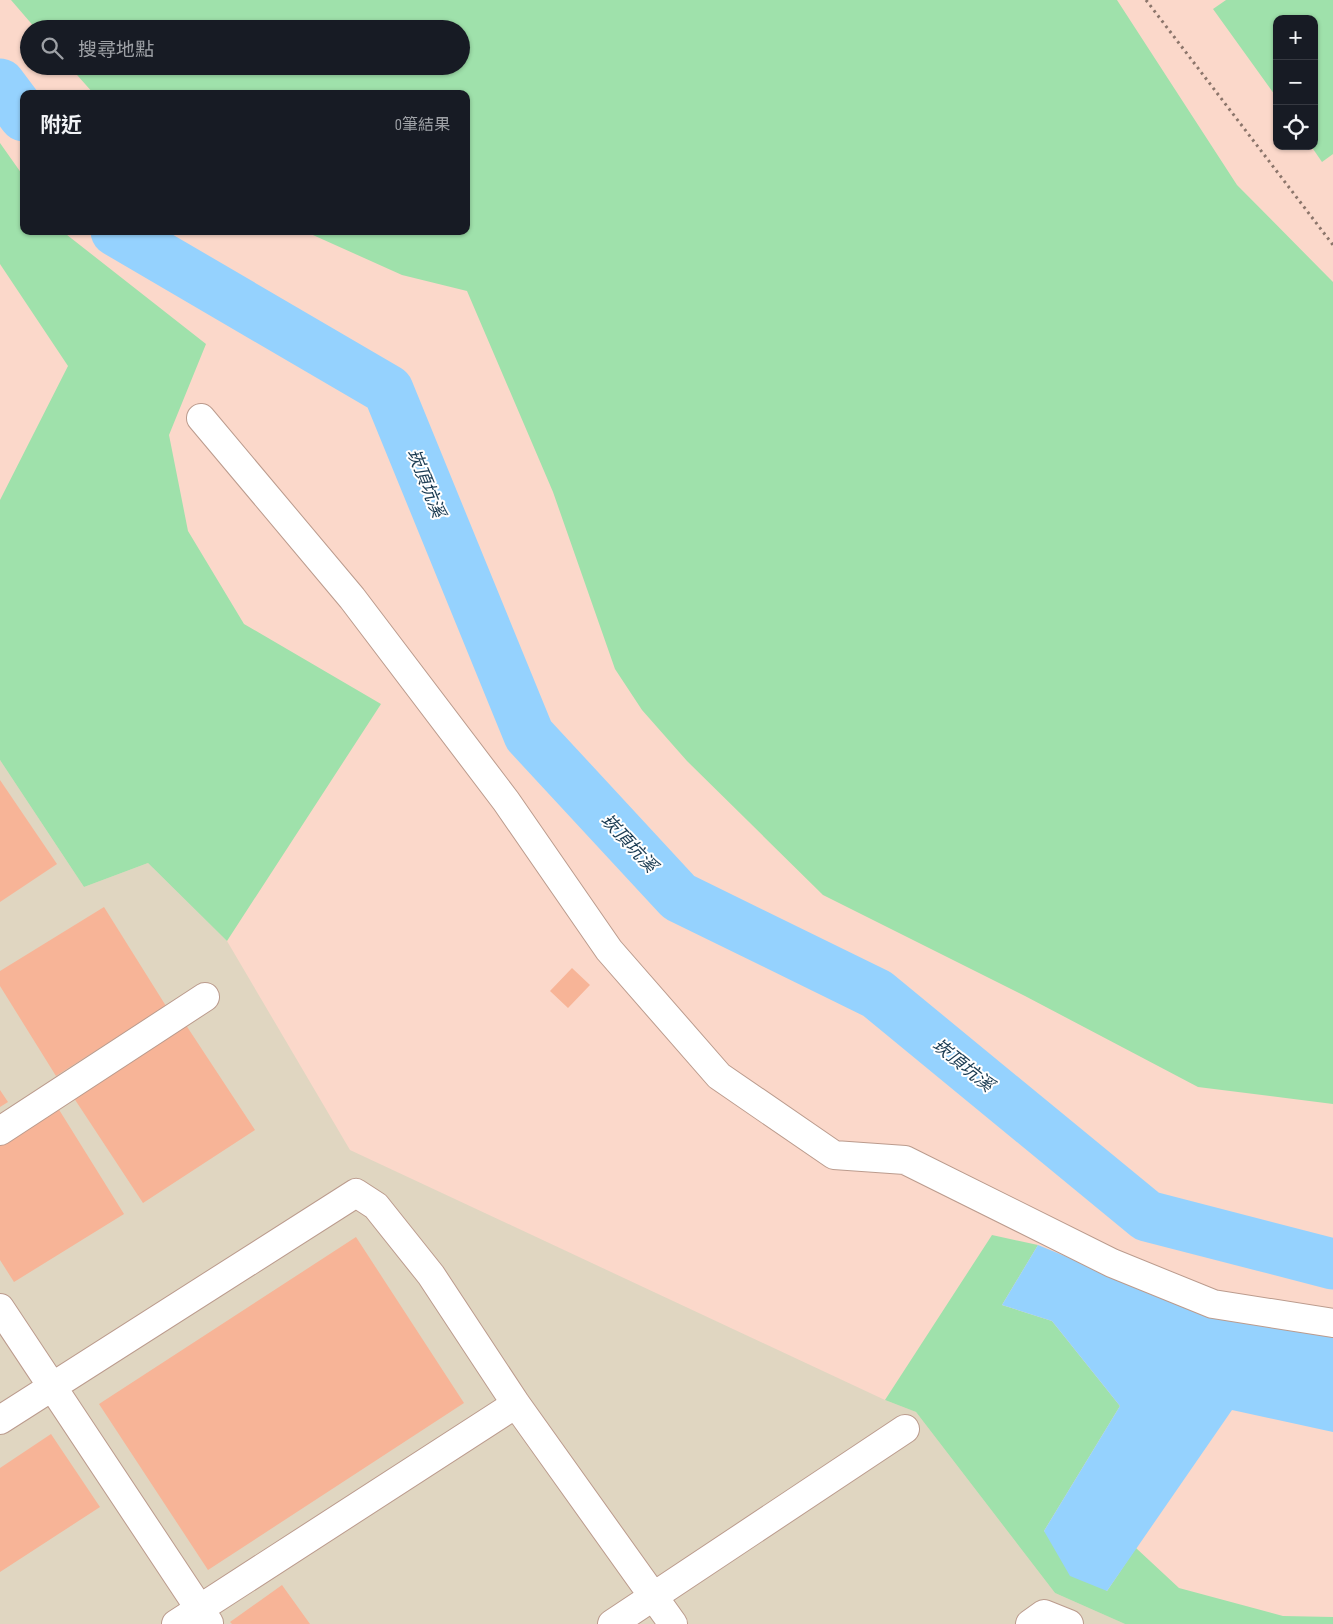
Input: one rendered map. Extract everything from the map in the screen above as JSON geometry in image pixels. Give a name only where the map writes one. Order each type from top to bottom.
[{"type":"street","points":[[201,418],[358,606],[506,800],[609,950],[719,1076],[834,1155],[905,1160],[1112,1263],[1213,1304],[1333,1323]]},
{"type":"street","points":[[0,1131],[205,997]]},
{"type":"street","points":[[0,1420],[356,1193],[376,1206],[431,1275],[516,1404],[655,1596],[673,1624]]},
{"type":"street","points":[[0,1308],[204,1616]]},
{"type":"street","points":[[176,1624],[204,1616],[516,1404]]},
{"type":"street","points":[[612,1624],[904,1429]]},
{"type":"street","points":[[1030,1624],[1044,1614],[1069,1624]]},
{"type":"path","points":[[1146,0],[1333,245]]},
{"type":"shaded area","points":[[0,760],[84,887],[148,863],[227,941],[350,1150],[885,1400],[916,1412],[1055,1593],[1125,1624],[0,1624]]},
{"type":"green space","points":[[11,0],[1117,0],[1237,185],[1333,282],[1333,1104],[1198,1087],[1025,996],[823,895],[687,761],[642,710],[615,669],[553,492],[467,291],[402,275],[313,235],[470,235],[470,90],[90,90],[77,75],[470,75],[470,20],[28,20]]},
{"type":"green space","points":[[1226,0],[1333,0],[1333,154],[1322,162],[1314,150],[1318,150],[1318,15],[1273,15],[1273,92],[1213,9]]},
{"type":"green space","points":[[0,143],[20,171],[20,235],[67,235],[206,344],[169,435],[188,531],[244,624],[381,704],[227,941],[148,863],[84,887],[0,760],[0,500],[68,366],[0,264]]},
{"type":"green space","points":[[992,1235],[1038,1245],[1002,1305],[1052,1321],[1120,1406],[1044,1531],[1107,1591],[1136,1548],[1179,1588],[1283,1616],[1333,1617],[1333,1624],[1125,1624],[1055,1593],[916,1412],[885,1400]]},
{"type":"water","points":[[1038,1245],[1167,1298],[1333,1336],[1333,1432],[1232,1410],[1107,1591],[1070,1576],[1044,1531],[1120,1406],[1052,1321],[1002,1305]]},
{"type":"building","points":[[0,780],[57,864],[0,902]]},
{"type":"building","points":[[104,907],[166,1006],[56,1076],[0,986],[0,971]]},
{"type":"building","points":[[572,968],[590,985],[568,1008],[550,991]]},
{"type":"building","points":[[180,1016],[255,1130],[143,1203],[68,1089]]},
{"type":"building","points":[[0,1090],[8,1102],[0,1107]]},
{"type":"building","points":[[53,1100],[124,1214],[14,1282],[0,1260],[0,1132]]},
{"type":"building","points":[[356,1237],[464,1403],[208,1570],[99,1404]]},
{"type":"building","points":[[51,1434],[100,1507],[0,1572],[0,1468]]},
{"type":"building","points":[[282,1585],[310,1624],[232,1624],[230,1622]]},
{"type":"waterway","name":"崁頂坑溪","points":[[0,84],[20,111]]},
{"type":"waterway","name":"崁頂坑溪","points":[[123,235],[388,390],[529,735],[679,897],[877,994],[1147,1216],[1333,1264]]}]
